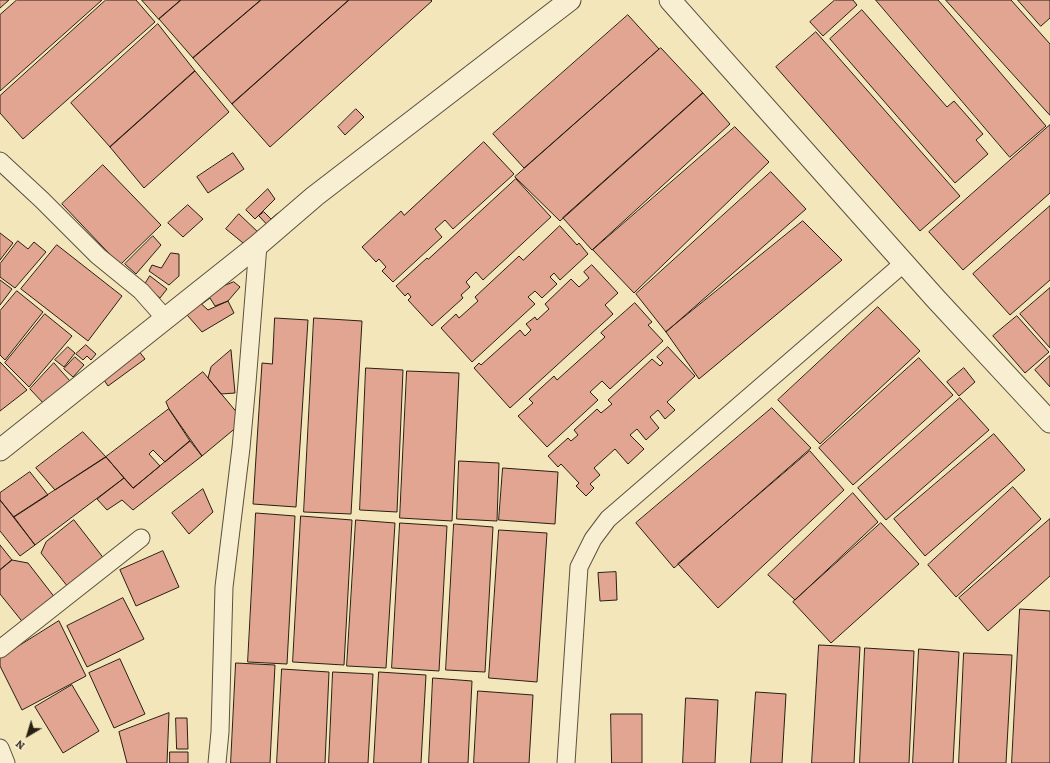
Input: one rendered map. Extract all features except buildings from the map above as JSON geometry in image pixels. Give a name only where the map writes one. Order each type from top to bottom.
[{"type":"street","points":[[0,450],[258,245],[315,196],[570,0]]},
{"type":"street","points":[[670,0],[904,264],[1050,422]]},
{"type":"street","points":[[0,161],[42,200],[98,256],[141,291],[165,318]]},
{"type":"street","points":[[217,763],[220,732],[224,587],[247,390],[258,245]]},
{"type":"street","points":[[566,763],[579,567],[593,539],[608,519],[904,264]]},
{"type":"street","points":[[0,649],[141,538]]},
{"type":"street","points":[[0,748],[6,763]]}]
